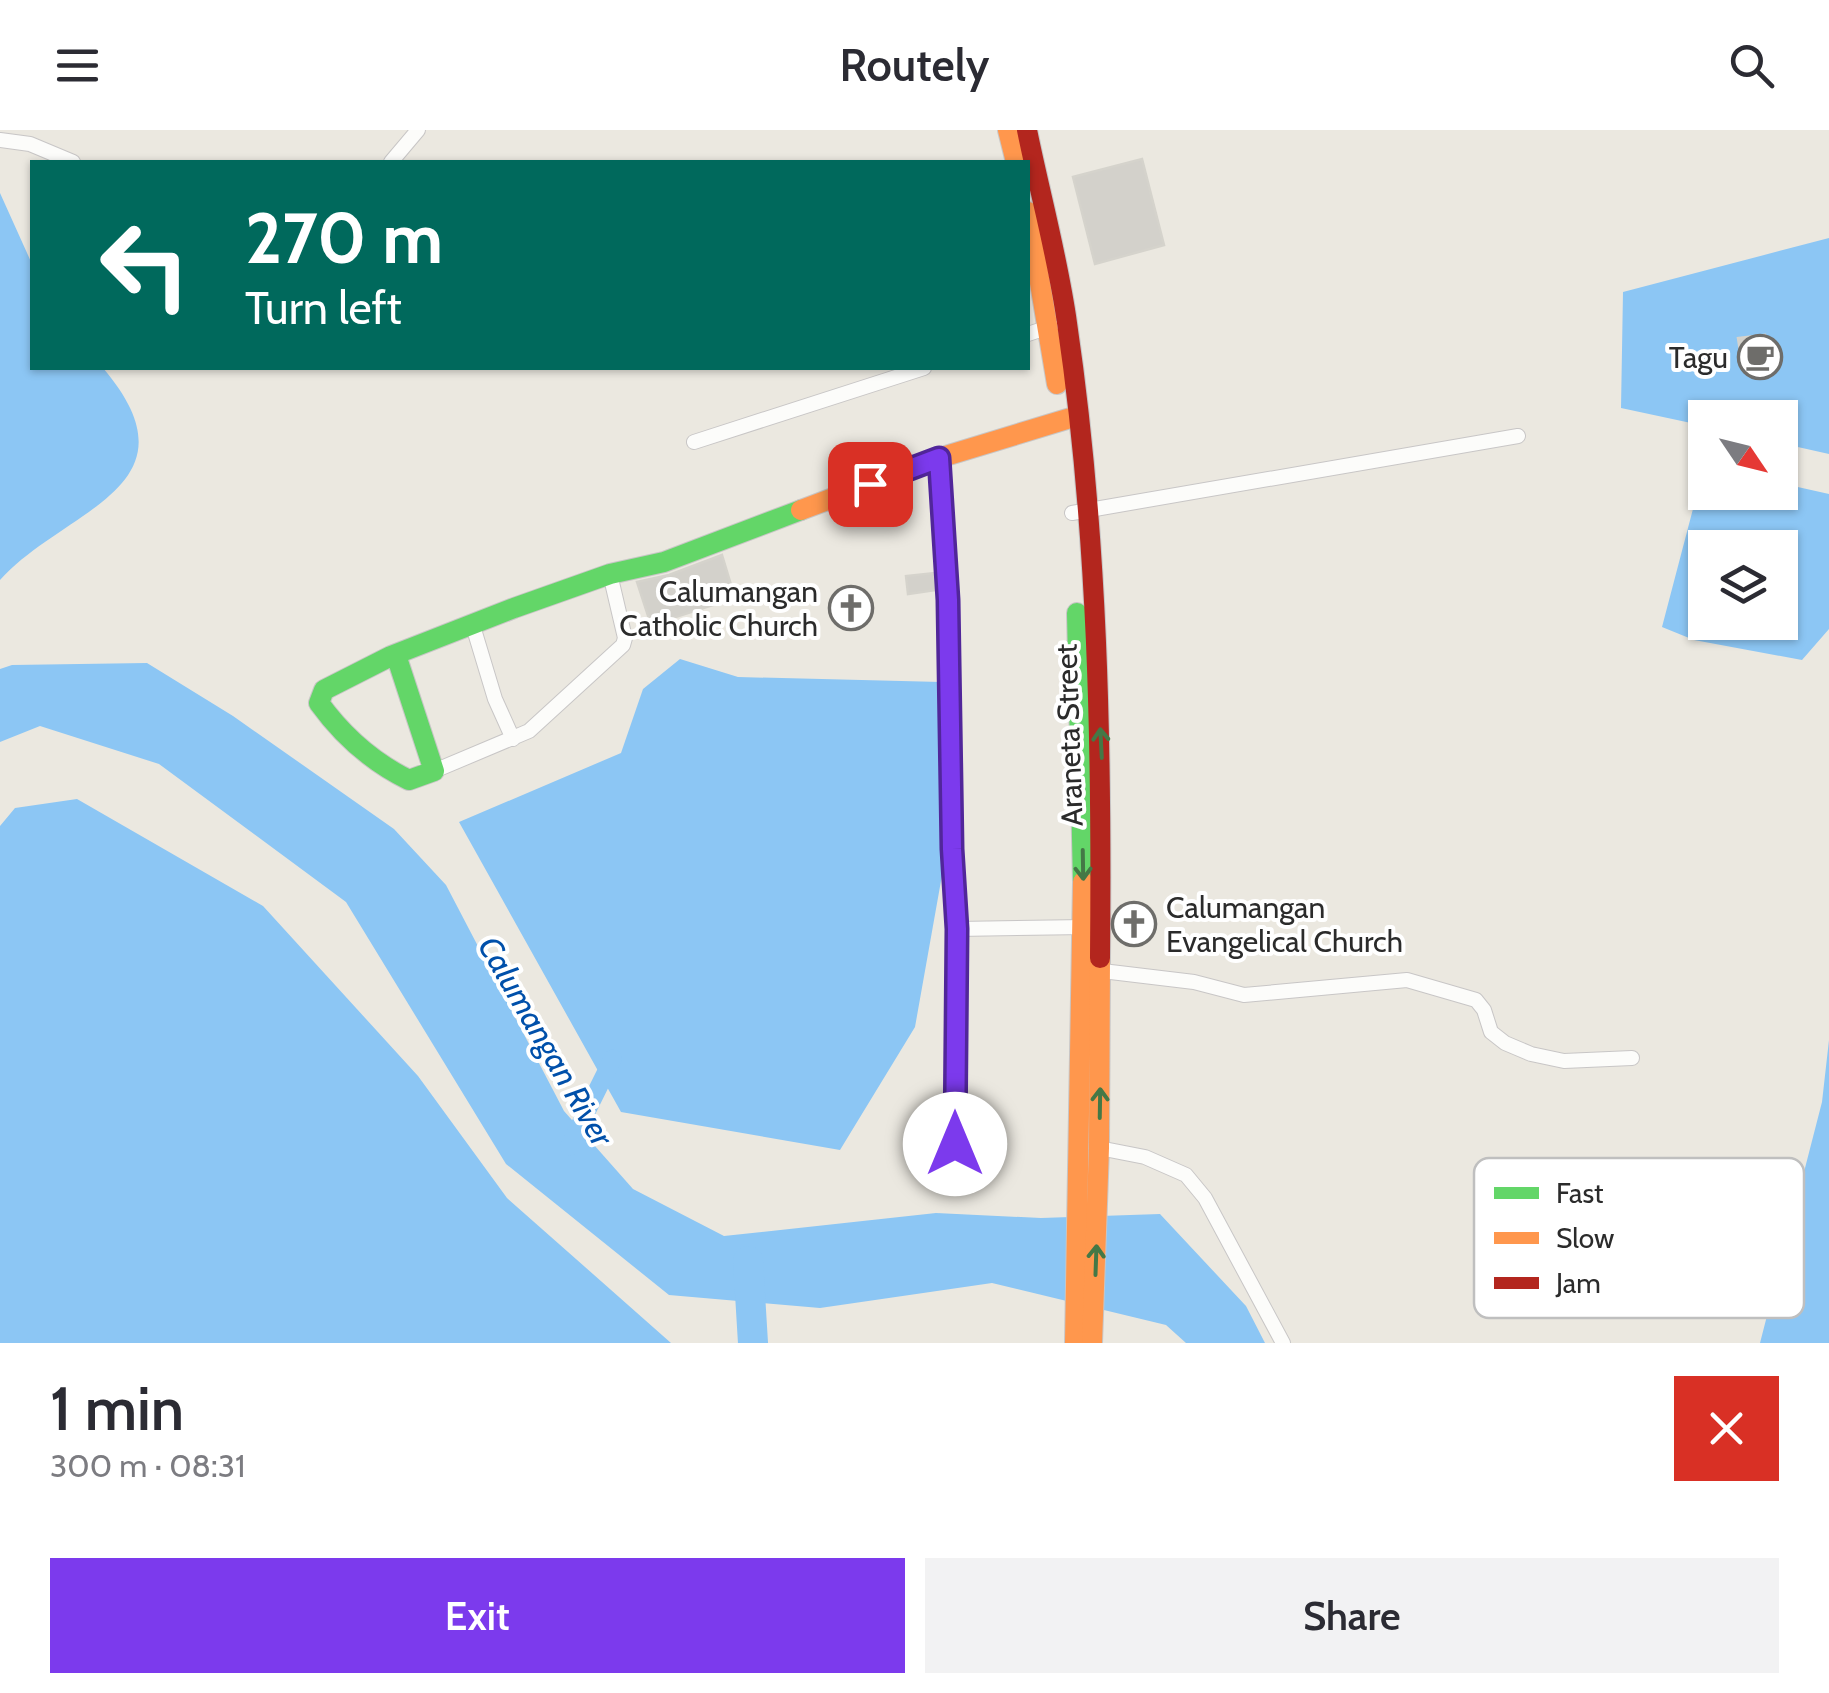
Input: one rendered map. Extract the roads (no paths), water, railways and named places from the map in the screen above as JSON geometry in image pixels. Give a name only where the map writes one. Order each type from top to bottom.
[{"type":"main road","points":[[1008,130],[1016,160]]},
{"type":"main road","points":[[1027,130],[1054,251],[1070,418],[1091,510],[1079,666],[1093,927],[1089,1201],[1084,1319],[1075,1343]]},
{"type":"main road","points":[[1030,219],[1058,324]]},
{"type":"main road","points":[[396,655],[434,771],[416,780],[401,777],[358,746],[319,703],[324,690],[396,655],[610,574],[664,562],[939,458],[1070,418]]},
{"type":"main road","points":[[1089,1201],[1099,1148],[1092,970]]},
{"type":"main road","points":[[1084,1319],[1092,1343]]},
{"type":"street","points":[[394,160],[418,130]]},
{"type":"street","points":[[0,140],[30,144],[68,160]]},
{"type":"street","points":[[1030,333],[1058,324]]},
{"type":"street","points":[[694,442],[918,370]]},
{"type":"street","points":[[1091,510],[1518,436]]},
{"type":"street","points":[[939,458],[948,600],[957,929],[955,1180]]},
{"type":"street","points":[[434,771],[513,739],[539,722],[623,645],[626,638],[610,574]]},
{"type":"street","points":[[473,626],[495,699],[513,739]]},
{"type":"street","points":[[957,929],[1093,927]]},
{"type":"street","points":[[1092,970],[1194,982],[1244,995],[1407,980],[1476,1000],[1484,1010],[1490,1032],[1506,1044],[1531,1054],[1564,1060],[1632,1058]]},
{"type":"street","points":[[1099,1148],[1145,1157],[1186,1176],[1205,1198],[1283,1343]]},
{"type":"water","points":[[0,193],[30,260],[30,370],[104,370],[130,408],[139,441],[132,468],[114,492],[27,555],[0,580]]},
{"type":"water","points":[[1829,238],[1829,454],[1798,447],[1798,400],[1688,400],[1688,422],[1621,408],[1623,292]]},
{"type":"water","points":[[1798,487],[1829,494],[1829,629],[1802,660],[1694,640],[1798,640],[1798,530],[1688,530],[1688,638],[1662,627],[1693,510],[1798,510]]},
{"type":"water","points":[[680,659],[738,677],[941,682],[944,864],[915,1027],[840,1150],[621,1112],[459,822],[621,753],[643,689]]},
{"type":"water","points":[[147,663],[233,716],[394,829],[446,885],[564,1111],[633,1189],[724,1236],[936,1213],[1041,1218],[1160,1214],[1246,1306],[1265,1343],[1186,1343],[1166,1325],[992,1283],[820,1308],[669,1295],[506,1164],[346,902],[159,764],[40,726],[0,742],[0,669],[12,665]]},
{"type":"water","points":[[77,799],[263,906],[418,1076],[507,1198],[671,1343],[0,1343],[0,826],[15,808]]},
{"type":"water","points":[[1829,1040],[1829,1343],[1760,1343],[1766,1318],[1804,1318],[1804,1172],[1822,1102]]},
{"type":"waterway","name":"Calumangan River","points":[[569,1147],[613,1058]]},
{"type":"waterway","points":[[748,1261],[753,1343]]},
{"type":"place","name":"Tagu","points":[[1760,357]]},
{"type":"place","name":"Calumangan Catholic Church","points":[[851,608]]},
{"type":"place","name":"Calumangan Evangelical Church","points":[[1134,924]]}]
